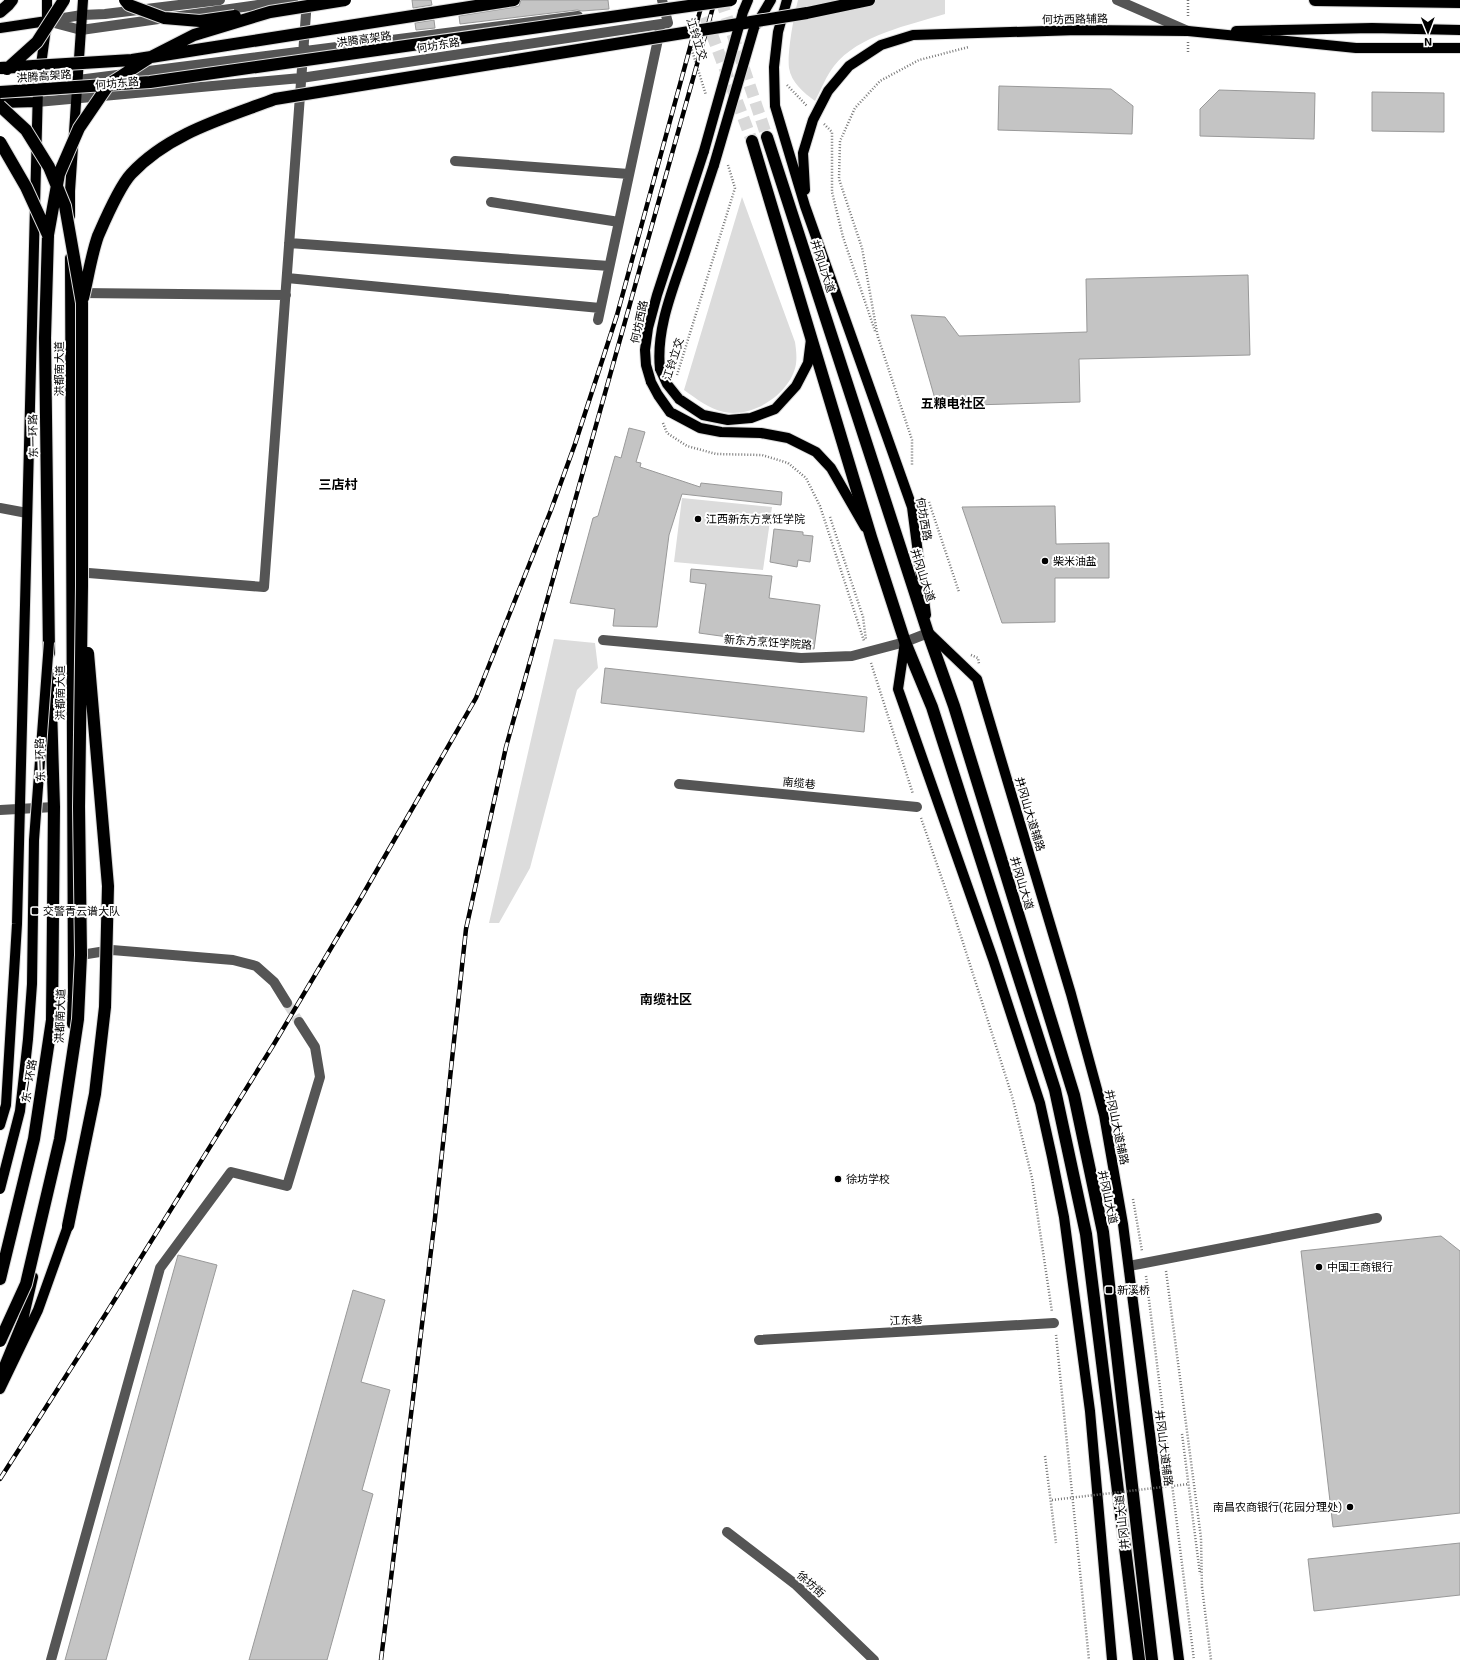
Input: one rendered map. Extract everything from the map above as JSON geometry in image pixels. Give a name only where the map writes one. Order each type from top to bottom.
[{"type":"highway","points":[[0,12],[12,0]]},
{"type":"highway","points":[[0,75],[37,42],[64,0]]},
{"type":"highway","points":[[125,0],[130,4],[164,18],[200,21],[345,0]]},
{"type":"highway","name":"洪腾高架路","points":[[0,68],[132,60],[514,0]]},
{"type":"highway","name":"洪腾高架路","points":[[0,92],[150,82],[731,0]]},
{"type":"highway","points":[[82,303],[98,237],[110,208],[130,175],[159,150],[199,127],[275,99],[807,13],[869,0]]},
{"type":"highway","points":[[1315,0],[1460,2]]},
{"type":"highway","name":"东一环路","points":[[0,1279],[34,1139],[52,1020],[54,807],[49,642],[45,346],[48,234],[59,174],[79,128],[110,84],[149,58],[194,35],[270,12]]},
{"type":"highway","points":[[0,104],[26,130],[49,167],[65,206],[82,303],[82,586],[79,807],[81,955],[78,1019],[60,1139],[26,1284],[0,1341]]},
{"type":"highway","name":"井冈山大道","points":[[767,137],[928,633],[954,706],[1074,1095],[1103,1232],[1152,1660]]},
{"type":"highway","points":[[0,142],[26,187],[48,234]]},
{"type":"highway","name":"井冈山大道","points":[[752,142],[904,642],[932,707],[1055,1090],[1086,1234],[1139,1660]]},
{"type":"highway","points":[[68,1226],[95,1094],[105,1007],[108,909],[108,886],[82,586]]},
{"type":"main road","points":[[0,1125],[6,1105],[15,963],[37,102],[47,21],[47,0]]},
{"type":"main road","name":"洪都南大道","points":[[0,1376],[23,1320],[68,1124],[73,989],[70,190],[83,0]]},
{"type":"main road","name":"何坊西路","points":[[747,0],[704,151],[657,295],[648,328],[645,350],[646,366],[651,382],[670,412],[700,428],[722,432],[761,433],[788,438],[816,452],[831,468],[871,537]]},
{"type":"main road","points":[[771,0],[754,28],[714,165],[669,302],[660,336],[658,353],[660,369],[667,384],[679,399],[702,415],[728,420],[751,418],[775,409],[796,386],[808,363],[811,337]]},
{"type":"main road","name":"何坊西路","points":[[787,0],[778,32],[774,67],[775,106],[805,206],[912,507],[928,633]]},
{"type":"main road","points":[[0,28],[47,21]]},
{"type":"main road","points":[[1188,31],[1372,28],[1460,30]]},
{"type":"main road","name":"何坊西路辅路","points":[[805,206],[803,154],[813,120],[828,91],[849,66],[881,45],[913,35],[1078,30],[1188,31],[1356,48],[1460,48]]},
{"type":"main road","points":[[0,104],[37,102]]},
{"type":"main road","name":"井冈山大道辅路","points":[[928,633],[977,679],[1071,994],[1104,1115],[1129,1266],[1179,1660]]},
{"type":"main road","points":[[0,1189],[20,1110],[28,1039],[32,984],[34,840],[49,642]]},
{"type":"main road","points":[[904,642],[898,689],[993,959],[1040,1103],[1052,1157],[1064,1217],[1090,1411],[1112,1660]]},
{"type":"main road","points":[[0,1390],[38,1310],[68,1226]]},
{"type":"street","points":[[47,21],[82,15],[105,14],[220,0]]},
{"type":"street","points":[[47,21],[81,30],[293,0]]},
{"type":"street","points":[[71,572],[264,587],[307,0]]},
{"type":"street","points":[[1117,0],[1188,31]]},
{"type":"street","name":"何坊东路","points":[[663,2],[668,23],[301,78],[37,102],[78,80],[663,2]]},
{"type":"street","points":[[598,320],[661,24]]},
{"type":"street","points":[[455,161],[629,174]]},
{"type":"street","points":[[491,202],[619,222]]},
{"type":"street","points":[[289,243],[609,266]]},
{"type":"street","points":[[287,278],[600,308]]},
{"type":"street","points":[[70,293],[286,295]]},
{"type":"street","points":[[0,508],[27,513]]},
{"type":"street","name":"新东方烹饪学院路","points":[[603,640],[801,658],[852,656],[904,642],[928,633]]},
{"type":"street","name":"南缆巷","points":[[679,784],[917,807]]},
{"type":"street","points":[[0,810],[54,807]]},
{"type":"street","points":[[81,955],[112,950],[233,960],[256,966],[274,982],[287,1003]]},
{"type":"street","points":[[51,1660],[160,1268],[231,1172],[287,1186],[320,1077],[315,1047],[299,1022]]},
{"type":"street","points":[[1129,1266],[1377,1218]]},
{"type":"street","name":"江东巷","points":[[759,1340],[1054,1323]]},
{"type":"street","name":"徐坊街","points":[[727,1532],[795,1584],[874,1660]]},
{"type":"path","name":"江铃立交","points":[[688,38],[707,98]]},
{"type":"path","points":[[878,338],[862,248],[839,179],[840,141],[855,108],[880,81],[919,60],[973,46]]},
{"type":"path","points":[[786,83],[809,108]]},
{"type":"path","points":[[822,122],[832,132],[832,192],[843,237],[912,440],[912,470]]},
{"type":"path","name":"江铃立交","points":[[675,381],[735,188],[726,158]]},
{"type":"path","points":[[662,418],[667,433],[687,446],[716,454],[762,455],[788,463],[806,478],[820,506],[1012,1096],[1032,1178],[1054,1323],[1089,1660]]},
{"type":"path","points":[[929,502],[959,592]]},
{"type":"path","points":[[830,517],[863,617],[868,652]]},
{"type":"path","points":[[1165,1259],[1201,1538],[1202,1589]]},
{"type":"path","points":[[1182,1434],[1211,1660]]},
{"type":"path","points":[[1046,1456],[1056,1543]]},
{"type":"path","points":[[1052,1500],[1189,1484]]},
{"type":"shaded area","points":[[798,0],[945,0],[945,14],[885,32],[857,46],[844,55],[834,66],[815,101],[802,91],[792,78],[789,68],[790,44]]},
{"type":"shaded area","points":[[742,197],[795,342],[796,364],[793,375],[779,394],[759,407],[736,413],[713,409],[684,390]]},
{"type":"shaded area","points":[[682,498],[772,507],[763,570],[674,562]]},
{"type":"shaded area","points":[[554,639],[595,643],[598,668],[577,690],[530,868],[499,923],[489,923]]},
{"type":"building","points":[[412,0],[431,0],[432,5],[413,8]]},
{"type":"building","points":[[521,0],[608,0],[609,9],[577,10],[460,24],[459,16],[519,6]]},
{"type":"building","points":[[434,20],[435,28],[416,30],[415,23]]},
{"type":"building","points":[[999,86],[1111,89],[1133,106],[1132,134],[998,130]]},
{"type":"building","points":[[1219,90],[1315,93],[1314,139],[1200,136],[1200,109]]},
{"type":"building","points":[[1372,92],[1444,93],[1444,132],[1372,131]]},
{"type":"building","points":[[1248,275],[1250,355],[1079,359],[1080,402],[937,406],[911,315],[945,317],[959,336],[1087,332],[1086,279]]},
{"type":"building","points":[[629,428],[645,432],[636,462],[641,463],[640,467],[700,487],[701,483],[782,492],[781,505],[682,494],[669,535],[657,627],[613,626],[615,609],[570,603],[593,518],[598,516],[615,456],[621,458]]},
{"type":"building","name":"柴米油盐","points":[[1055,506],[1056,544],[1109,543],[1109,578],[1055,578],[1055,622],[1002,623],[962,507]]},
{"type":"building","points":[[774,529],[803,532],[803,535],[813,536],[810,562],[798,560],[797,567],[770,562]]},
{"type":"building","points":[[691,569],[772,576],[769,598],[820,605],[814,649],[699,633],[706,584],[690,582]]},
{"type":"building","points":[[605,668],[867,697],[864,732],[601,703]]},
{"type":"building","points":[[1441,1236],[1460,1251],[1460,1513],[1333,1527],[1301,1251]]},
{"type":"building","points":[[178,1255],[217,1265],[106,1660],[65,1660]]},
{"type":"building","points":[[353,1290],[385,1300],[361,1382],[390,1390],[362,1490],[373,1494],[327,1660],[249,1660]]},
{"type":"building","points":[[1460,1543],[1460,1595],[1314,1611],[1308,1559]]},
{"type":"tunnel","points":[[699,0],[752,141]]},
{"type":"tunnel","points":[[721,0],[767,137]]},
{"type":"tunnel","points":[[287,1003],[299,1022]]},
{"type":"railway","points":[[0,1479],[107,1312],[274,1044],[362,896],[476,698],[551,510],[575,444],[617,315],[703,0]]},
{"type":"railway","points":[[381,1660],[435,1218],[466,929],[506,747],[715,0]]},
{"type":"place","name":"江西新东方烹饪学院","points":[[698,519]]},
{"type":"place","name":"柴米油盐","points":[[1045,561]]},
{"type":"place","name":"交警青云谱大队","points":[[35,911]]},
{"type":"place","name":"徐坊学校","points":[[838,1179]]},
{"type":"place","name":"中国工商银行","points":[[1319,1267]]},
{"type":"place","name":"新溪桥","points":[[1109,1290]]},
{"type":"place","name":"南昌农商银行(花园分理处)","points":[[1350,1507]]},
{"type":"district","name":"五粮电社区","points":[[953,403]]},
{"type":"district","name":"三店村","points":[[338,484]]},
{"type":"district","name":"南缆社区","points":[[666,999]]}]
